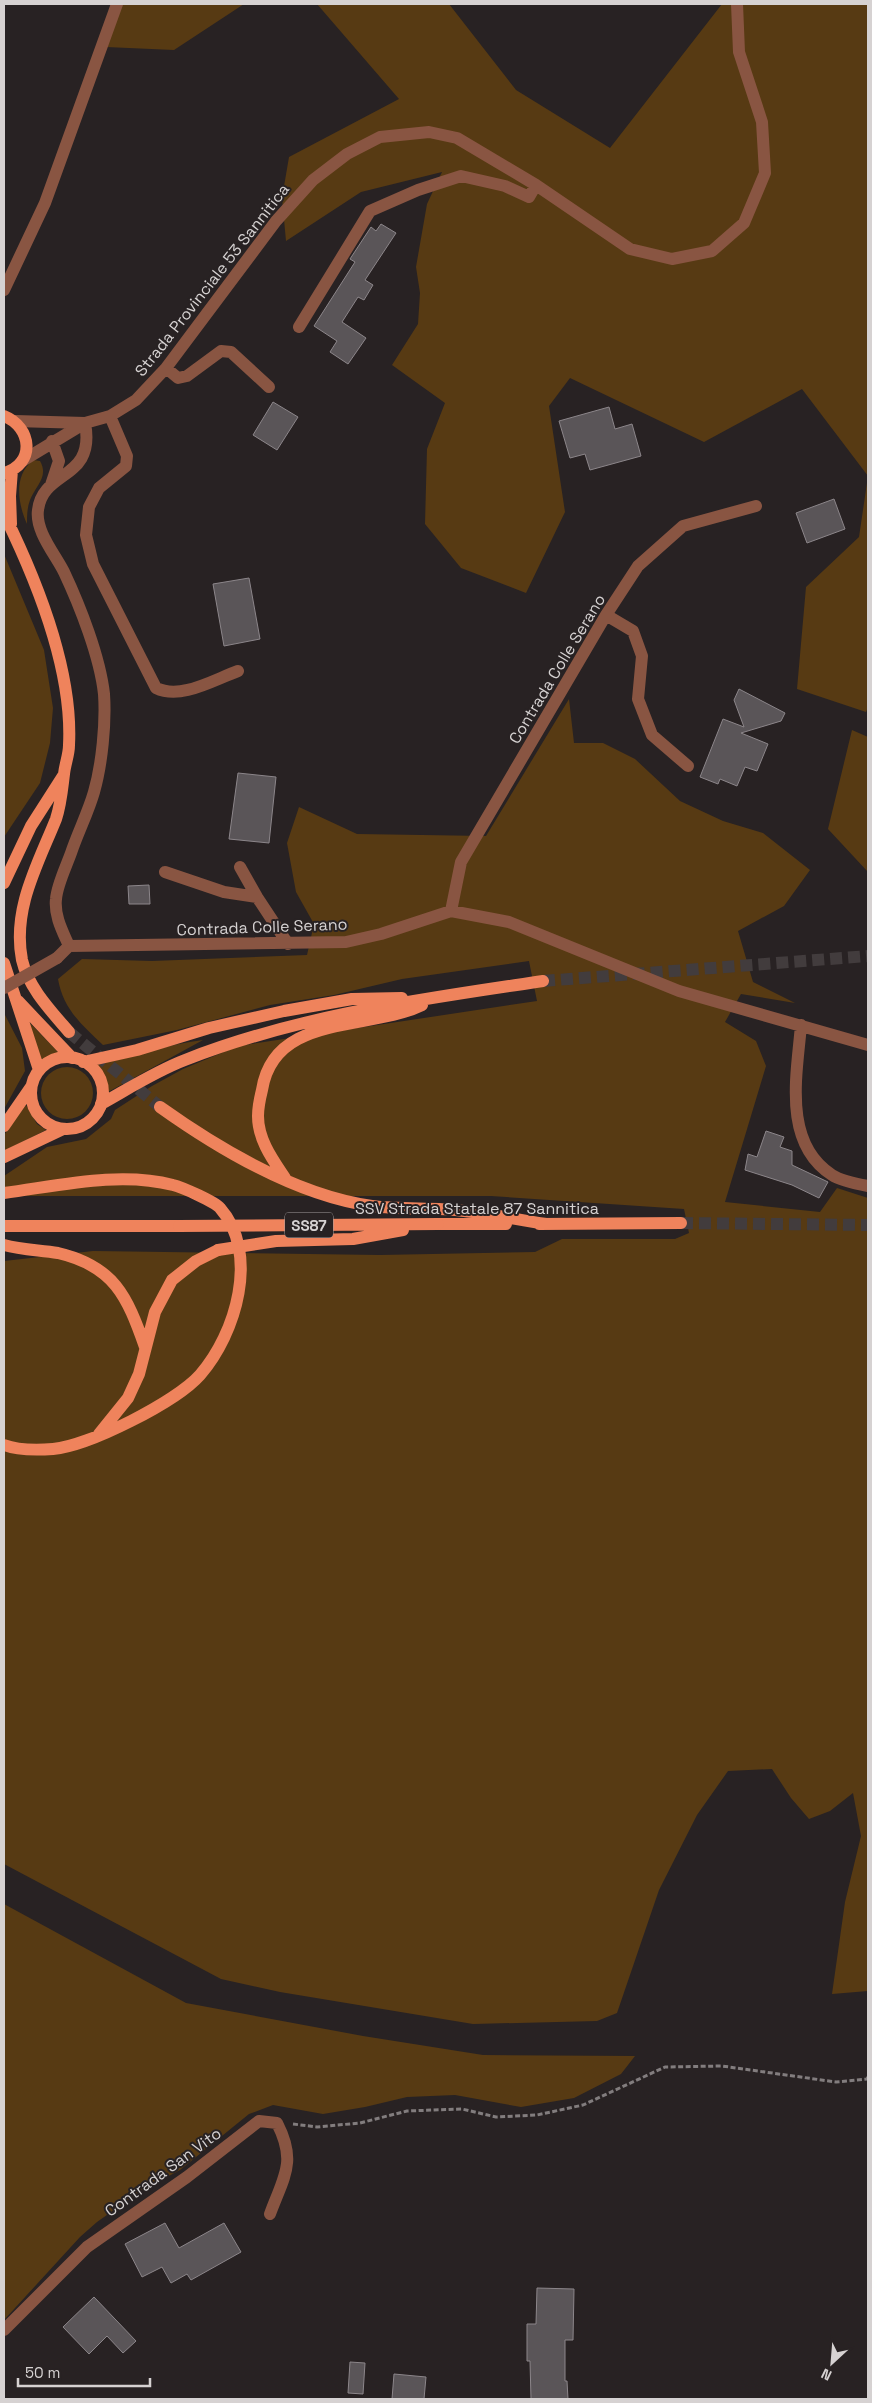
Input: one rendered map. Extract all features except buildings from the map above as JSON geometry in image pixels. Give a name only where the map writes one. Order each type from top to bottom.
[{"type":"main road","name":"Strada Provinciale 53 Sannitica","points":[[7,418],[24,432],[26,440],[25,454],[13,468]]},
{"type":"main road","points":[[12,531],[9,510],[13,468]]},
{"type":"main road","points":[[4,514],[52,633],[63,673],[69,719],[69,746],[62,798],[56,819],[37,859],[24,903],[20,930],[22,961],[40,999],[69,1032]]},
{"type":"main road","points":[[4,883],[31,826],[64,774]]},
{"type":"main road","points":[[4,963],[8,992],[40,1070]]},
{"type":"main road","points":[[101,1104],[183,1060],[245,1038],[437,997],[544,981]]},
{"type":"main road","points":[[4,1156],[63,1129],[73,1128],[91,1120],[101,1104],[103,1092],[100,1080],[93,1069],[78,1060],[42,1029],[8,992]]},
{"type":"main road","points":[[4,1126],[32,1087],[40,1070],[54,1060],[78,1060],[137,1050],[209,1028],[284,1011],[352,999],[437,997]]},
{"type":"main road","points":[[285,1178],[264,1145],[258,1117],[263,1084],[276,1055],[294,1040],[314,1031],[407,1012],[437,997]]},
{"type":"main road","points":[[32,1087],[31,1099],[39,1115],[52,1126],[63,1129]]},
{"type":"main road","points":[[160,1107],[202,1137],[321,1194],[372,1206],[463,1210],[546,1224]]},
{"type":"main road","points":[[4,1193],[129,1178],[174,1185],[219,1206],[235,1229],[242,1273],[237,1303],[222,1342],[200,1375],[177,1396],[97,1436],[53,1449],[4,1445]]},
{"type":"main road","name":"SSV Strada Statale 87 Sannitica","points":[[4,1226],[681,1223]]},
{"type":"main road","points":[[97,1436],[128,1398],[140,1374],[144,1347],[155,1312],[172,1280],[196,1261],[218,1250],[276,1241],[353,1239],[438,1224]]},
{"type":"main road","points":[[4,1245],[24,1250]]},
{"type":"main road","points":[[4,1250],[55,1253],[84,1260],[114,1282],[132,1311],[144,1347]]},
{"type":"street","points":[[4,290],[45,203],[117,4]]},
{"type":"street","name":"Strada Provinciale 53 Sannitica","points":[[13,468],[52,442],[85,424],[110,416],[136,400],[166,368],[276,220],[313,180],[347,154],[380,137],[429,132],[457,138],[536,185],[630,250],[672,259],[712,251],[744,223],[765,173],[762,122],[739,52],[737,4]]},
{"type":"street","points":[[299,327],[370,211],[418,190],[461,176],[505,186],[529,197],[536,185]]},
{"type":"street","points":[[166,368],[178,378],[187,376],[221,351],[231,352],[269,387]]},
{"type":"street","points":[[110,416],[127,456],[126,466],[99,488],[89,507],[86,534],[93,564],[156,688],[166,692],[177,693],[238,671]]},
{"type":"street","name":"Strada Provinciale 53 Sannitica","points":[[7,418],[85,424]]},
{"type":"street","points":[[8,992],[57,958],[69,946],[58,921],[56,899],[94,791],[104,732],[104,694],[96,654],[64,573],[39,526],[37,512],[40,500],[51,485],[78,465],[86,451],[88,437],[85,424]]},
{"type":"street","points":[[51,485],[59,461],[52,442]]},
{"type":"street","name":"Contrada Colle Serano","points":[[451,912],[461,862],[606,615],[638,566],[683,526],[756,506]]},
{"type":"street","points":[[606,615],[633,631],[642,656],[638,699],[652,735],[688,766]]},
{"type":"street","points":[[240,867],[256,897],[288,944]]},
{"type":"street","points":[[165,872],[224,892],[256,897]]},
{"type":"street","name":"Contrada Colle Serano","points":[[69,946],[346,942],[381,934],[451,912],[509,922],[679,991],[868,1045]]},
{"type":"street","points":[[801,1025],[796,1086],[799,1131],[810,1155],[832,1175],[868,1186]]},
{"type":"street","name":"Contrada San Vito","points":[[4,2330],[86,2248],[187,2177],[259,2121],[277,2122]]},
{"type":"street","points":[[270,2214],[289,2162],[286,2140],[277,2122]]},
{"type":"path","points":[[277,2122],[317,2127],[360,2123],[406,2112],[462,2109],[496,2117],[537,2115],[583,2105],[666,2067],[722,2066],[836,2082],[867,2079],[868,2077]]},
{"type":"shaded area","points":[[121,4],[244,4],[174,50],[106,47]]},
{"type":"shaded area","points":[[317,4],[449,4],[516,90],[610,148],[722,4],[868,4],[868,476],[802,389],[704,442],[570,378],[549,406],[565,512],[526,593],[461,568],[425,524],[427,449],[445,403],[392,365],[418,324],[420,293],[416,267],[427,204],[442,172],[361,192],[286,241],[282,198],[289,157],[399,99]]},
{"type":"shaded area","points":[[33,460],[40,461],[43,472],[41,481],[29,503],[27,524],[21,508],[19,490],[22,474]]},
{"type":"shaded area","points":[[868,476],[868,707],[866,712],[797,689],[806,587],[859,537]]},
{"type":"shaded area","points":[[4,554],[44,650],[53,708],[50,743],[40,783],[4,837]]},
{"type":"shaded area","points":[[569,699],[574,743],[603,743],[635,759],[680,801],[723,821],[763,833],[810,870],[784,906],[738,931],[753,982],[795,1003],[741,994],[725,1022],[756,1041],[766,1066],[725,1202],[820,1212],[837,1188],[868,1198],[868,1991],[832,1994],[845,1902],[861,1836],[853,1793],[830,1811],[809,1819],[791,1798],[772,1769],[728,1771],[697,1815],[659,1890],[617,2013],[597,2021],[473,2024],[280,1992],[221,1979],[4,1864],[4,1261],[93,1251],[380,1255],[535,1252],[562,1239],[675,1239],[689,1233],[684,1209],[491,1196],[15,1196],[4,1187],[4,1176],[47,1147],[86,1139],[111,1119],[115,1110],[152,1086],[183,1069],[238,1046],[537,1001],[529,961],[402,979],[334,995],[270,1005],[177,1030],[103,1045],[74,1016],[64,999],[58,979],[82,959],[152,961],[307,955],[314,924],[296,892],[287,843],[299,807],[357,834],[486,836]]},
{"type":"shaded area","points":[[852,730],[868,737],[868,872],[828,829]]},
{"type":"shaded area","points":[[4,1013],[22,1048],[25,1071],[4,1109]]},
{"type":"shaded area","points":[[25,1018],[60,1054],[48,1056],[41,1063]]},
{"type":"shaded area","points":[[203,1040],[108,1092],[107,1083],[96,1064],[176,1045]]},
{"type":"shaded area","points":[[62,1067],[72,1067],[86,1074],[93,1088],[93,1098],[86,1112],[72,1119],[62,1119],[52,1115],[45,1108],[41,1098],[41,1088],[45,1078],[52,1071]]},
{"type":"shaded area","points":[[26,1105],[37,1124],[46,1130],[4,1151],[4,1135]]},
{"type":"shaded area","points":[[4,1904],[186,2003],[363,2036],[483,2055],[635,2056],[621,2074],[574,2098],[521,2107],[455,2095],[407,2097],[323,2114],[273,2105],[249,2114],[180,2170],[141,2191],[97,2222],[80,2237],[4,2320]]},
{"type":"tunnel","points":[[543,981],[868,956]]},
{"type":"tunnel","points":[[69,1032],[160,1107]]},
{"type":"tunnel","points":[[681,1223],[868,1225]]}]
